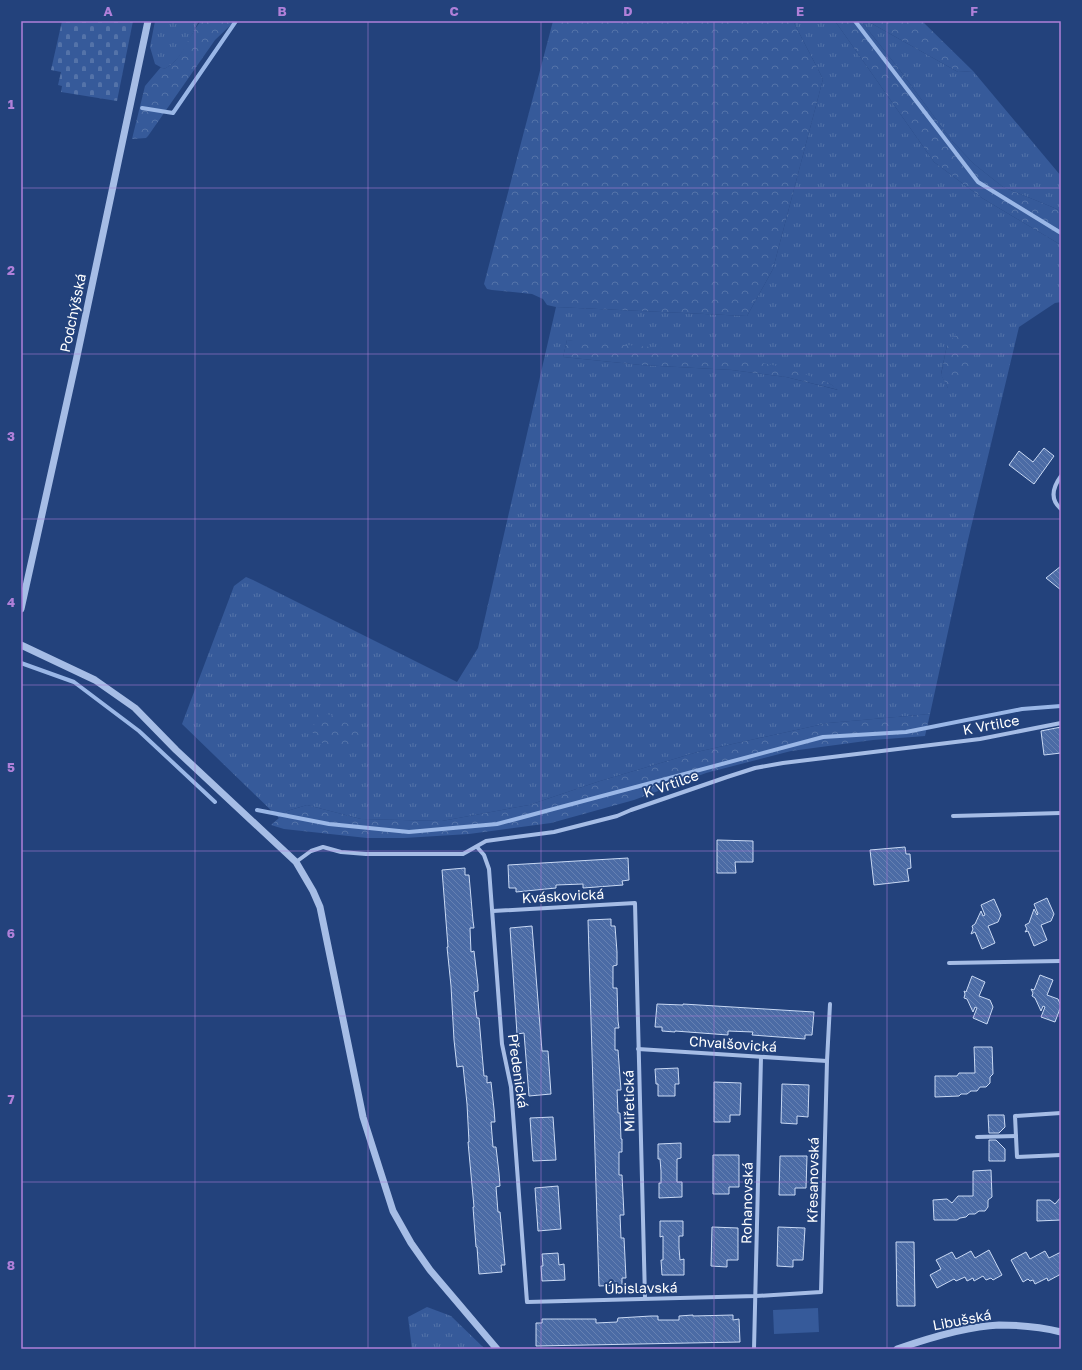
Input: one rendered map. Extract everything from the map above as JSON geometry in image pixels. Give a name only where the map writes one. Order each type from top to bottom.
[{"type":"street","name":"Podchýšská","points":[[21,609],[76,361],[148,21]]},
{"type":"street","points":[[1061,476],[1054,485],[1053,495],[1056,504],[1061,509]]},
{"type":"street","points":[[21,645],[95,680],[136,708],[176,750],[296,862],[313,891],[320,907],[362,1118],[393,1211],[411,1243],[430,1270],[497,1349]]},
{"type":"street","name":"K Vrtilce","points":[[296,862],[311,851],[323,847],[340,852],[366,854],[463,854],[486,841],[554,832],[617,816],[675,794],[755,768],[783,763],[980,739],[1061,723]]},
{"type":"street","points":[[953,816],[1061,813]]},
{"type":"street","name":"Předenická","points":[[477,847],[488,862],[493,911],[502,1044],[511,1087],[527,1302]]},
{"type":"street","name":"Kváskovická","points":[[493,911],[635,903]]},
{"type":"street","name":"Miřetická","points":[[635,903],[645,1298]]},
{"type":"street","points":[[949,963],[1061,961]]},
{"type":"street","name":"Křesanovská","points":[[756,1296],[821,1292],[827,1061],[830,1004]]},
{"type":"street","name":"Chvalšovická","points":[[638,1049],[827,1061]]},
{"type":"street","name":"Rohanovská","points":[[754,1349],[761,1057]]},
{"type":"street","points":[[1061,1113],[1015,1116],[1017,1157],[1061,1155]]},
{"type":"street","points":[[977,1137],[1016,1136]]},
{"type":"street","name":"Úbislavská","points":[[527,1302],[756,1296]]},
{"type":"street","name":"Libušská","points":[[897,1349],[917,1342],[976,1328],[999,1325],[1023,1326],[1061,1332]]},
{"type":"green space","points":[[62,21],[133,21],[117,101],[61,92],[62,86],[58,85],[61,72],[51,70]]},
{"type":"green space","points":[[155,21],[199,21],[181,54],[171,65],[164,69],[155,64],[150,47]]},
{"type":"green space","points":[[201,21],[235,21],[215,40],[148,136],[146,138],[132,139],[145,86],[161,67],[164,69],[174,62],[184,49],[194,30]]},
{"type":"green space","points":[[553,21],[793,21],[823,79],[773,269],[747,316],[556,307],[547,305],[543,299],[532,294],[487,289],[484,284]]},
{"type":"green space","points":[[793,21],[835,21],[934,162],[982,198],[1061,245],[1061,302],[1055,303],[1019,327],[968,540],[930,714],[828,723],[701,751],[600,781],[529,805],[442,821],[361,819],[307,805],[287,811],[279,818],[182,724],[234,586],[246,577],[253,580],[457,682],[478,648],[556,307],[747,316],[773,269],[823,79]],"holes":[[[567,340],[829,383],[838,390],[786,377],[732,370],[641,365],[563,357]],[[947,345],[948,388],[941,374]]]},
{"type":"green space","points":[[835,21],[861,21],[899,69],[952,141],[974,164],[1003,187],[1057,209],[1061,214],[1061,245],[982,198],[934,162]]},
{"type":"green space","points":[[861,21],[869,22],[958,72],[973,71],[1061,176],[1061,214],[1057,209],[1003,187],[974,164],[952,141],[899,69]]},
{"type":"green space","points":[[865,21],[922,21],[973,71],[958,72]]},
{"type":"green space","points":[[965,332],[970,344],[969,367],[948,388],[941,375],[947,345],[956,334]]},
{"type":"green space","points":[[567,340],[698,351],[788,368],[829,383],[839,390],[786,377],[732,370],[641,365],[563,357]]},
{"type":"green space","points":[[318,712],[334,716],[359,730],[362,740],[342,748],[322,743],[312,732]]},
{"type":"green space","points":[[930,714],[925,736],[873,740],[791,751],[706,773],[634,800],[551,823],[469,834],[404,838],[367,838],[284,829],[271,825],[287,811],[307,805],[361,819],[442,821],[529,805],[600,781],[701,751],[828,723]]},
{"type":"green space","points":[[427,1307],[451,1316],[485,1349],[412,1349],[408,1317]]},
{"type":"green space","points":[[818,1308],[819,1332],[774,1334],[773,1310]]},
{"type":"building","points":[[1044,448],[1054,456],[1034,484],[1009,465],[1019,451],[1033,462]]},
{"type":"building","points":[[1061,566],[1061,590],[1046,578]]},
{"type":"building","points":[[1061,727],[1061,753],[1044,755],[1041,731]]},
{"type":"building","points":[[717,840],[753,841],[753,862],[735,862],[736,873],[717,873]]},
{"type":"building","points":[[905,847],[906,854],[910,854],[911,868],[907,869],[909,881],[874,885],[870,850]]},
{"type":"building","points":[[628,858],[629,880],[622,881],[623,885],[583,888],[583,884],[556,885],[556,888],[516,892],[516,888],[509,888],[508,865]]},
{"type":"building","points":[[465,868],[465,875],[469,875],[474,928],[470,928],[471,952],[474,951],[478,985],[478,991],[474,992],[477,1018],[479,1018],[484,1076],[487,1076],[487,1083],[491,1082],[494,1109],[495,1122],[491,1122],[493,1147],[496,1147],[499,1173],[500,1186],[496,1187],[505,1265],[501,1265],[502,1272],[479,1274],[463,1066],[457,1067],[454,1040],[442,870]]},
{"type":"building","points":[[1047,898],[1054,914],[1051,921],[1041,925],[1047,940],[1034,946],[1028,931],[1025,932],[1027,929],[1025,925],[1029,923],[1034,909],[1037,915],[1038,914],[1034,904]]},
{"type":"building","points":[[994,899],[1001,915],[998,922],[988,926],[995,943],[982,949],[975,932],[971,934],[973,929],[972,926],[975,924],[981,911],[983,916],[985,915],[981,905]]},
{"type":"building","points":[[611,919],[611,926],[615,926],[617,952],[617,965],[613,966],[613,988],[617,988],[619,1028],[615,1028],[615,1050],[618,1050],[621,1090],[617,1090],[618,1113],[620,1113],[622,1139],[622,1152],[619,1152],[619,1175],[622,1175],[624,1215],[620,1215],[621,1238],[624,1238],[626,1278],[622,1278],[622,1285],[599,1286],[588,920]]},
{"type":"building","points":[[532,926],[542,1051],[548,1051],[551,1094],[529,1096],[524,1033],[517,1034],[510,928]]},
{"type":"building","points":[[1040,975],[1053,980],[1047,995],[1058,999],[1061,1006],[1055,1022],[1041,1017],[1045,1007],[1043,1006],[1041,1011],[1035,998],[1032,996],[1033,993],[1031,989],[1034,990]]},
{"type":"building","points":[[972,976],[985,982],[979,996],[990,1000],[993,1007],[987,1024],[973,1018],[977,1008],[975,1007],[973,1012],[967,999],[964,998],[964,991],[966,992]]},
{"type":"building","points":[[657,1004],[683,1004],[814,1012],[812,1035],[805,1035],[805,1039],[752,1035],[753,1032],[728,1031],[728,1035],[662,1031],[662,1027],[655,1027]]},
{"type":"building","points":[[974,1047],[992,1047],[993,1074],[990,1077],[990,1083],[986,1087],[980,1087],[977,1091],[971,1091],[967,1094],[961,1094],[959,1096],[935,1097],[935,1076],[957,1076],[959,1073],[975,1073]]},
{"type":"building","points":[[678,1068],[679,1084],[675,1084],[675,1096],[658,1096],[658,1084],[656,1084],[655,1069]]},
{"type":"building","points":[[714,1082],[741,1083],[740,1115],[730,1115],[730,1122],[714,1122]]},
{"type":"building","points":[[782,1084],[809,1085],[808,1117],[797,1116],[797,1124],[781,1123]]},
{"type":"building","points":[[988,1115],[1004,1115],[1005,1127],[999,1133],[989,1133]]},
{"type":"building","points":[[553,1117],[556,1160],[533,1161],[530,1118]]},
{"type":"building","points":[[989,1140],[996,1140],[1005,1149],[1005,1161],[989,1161]]},
{"type":"building","points":[[681,1143],[681,1158],[677,1159],[677,1182],[682,1182],[682,1197],[659,1198],[661,1171],[660,1159],[658,1159],[658,1144]]},
{"type":"building","points":[[713,1155],[739,1155],[739,1187],[729,1187],[729,1194],[713,1194]]},
{"type":"building","points":[[780,1156],[807,1156],[806,1188],[795,1188],[795,1195],[779,1195]]},
{"type":"building","points":[[991,1170],[992,1197],[988,1200],[988,1207],[985,1211],[969,1214],[966,1217],[957,1220],[934,1220],[933,1200],[947,1199],[952,1203],[958,1196],[973,1196],[973,1171]]},
{"type":"building","points":[[558,1186],[561,1229],[538,1231],[535,1188]]},
{"type":"building","points":[[1061,1197],[1061,1220],[1037,1221],[1037,1200],[1050,1200],[1055,1204]]},
{"type":"building","points":[[660,1221],[683,1221],[683,1236],[679,1236],[679,1248],[680,1260],[684,1259],[684,1275],[662,1275],[661,1260],[663,1260],[663,1236],[660,1237]]},
{"type":"building","points":[[712,1227],[738,1228],[738,1260],[727,1260],[727,1267],[711,1266]]},
{"type":"building","points":[[778,1227],[805,1228],[803,1260],[793,1260],[793,1267],[777,1266]]},
{"type":"building","points":[[896,1242],[914,1242],[915,1306],[897,1306]]},
{"type":"building","points":[[989,1250],[1002,1275],[993,1280],[991,1278],[986,1280],[983,1276],[974,1281],[973,1278],[967,1281],[965,1277],[956,1281],[954,1279],[937,1288],[930,1275],[941,1269],[936,1260],[952,1252],[956,1259],[971,1251],[975,1258]]},
{"type":"building","points":[[1045,1251],[1049,1258],[1061,1252],[1061,1274],[1048,1281],[1047,1278],[1035,1284],[1033,1280],[1030,1281],[1028,1279],[1023,1282],[1011,1260],[1026,1252],[1030,1259]]},
{"type":"building","points":[[558,1253],[559,1265],[564,1264],[565,1280],[542,1281],[542,1254]]},
{"type":"building","points":[[733,1315],[733,1320],[739,1319],[740,1342],[536,1346],[536,1323],[542,1323],[542,1319],[596,1319],[596,1323],[617,1322],[618,1318],[651,1316],[658,1316],[658,1320],[679,1320],[679,1316]]},
{"type":"waterway","points":[[142,108],[173,113],[236,21]]},
{"type":"waterway","points":[[855,21],[978,182],[1061,233]]},
{"type":"waterway","points":[[21,663],[74,682],[139,731],[215,802]]},
{"type":"waterway","points":[[257,810],[329,824],[409,832],[497,824],[823,737],[906,732],[1022,709],[1061,706]]}]
